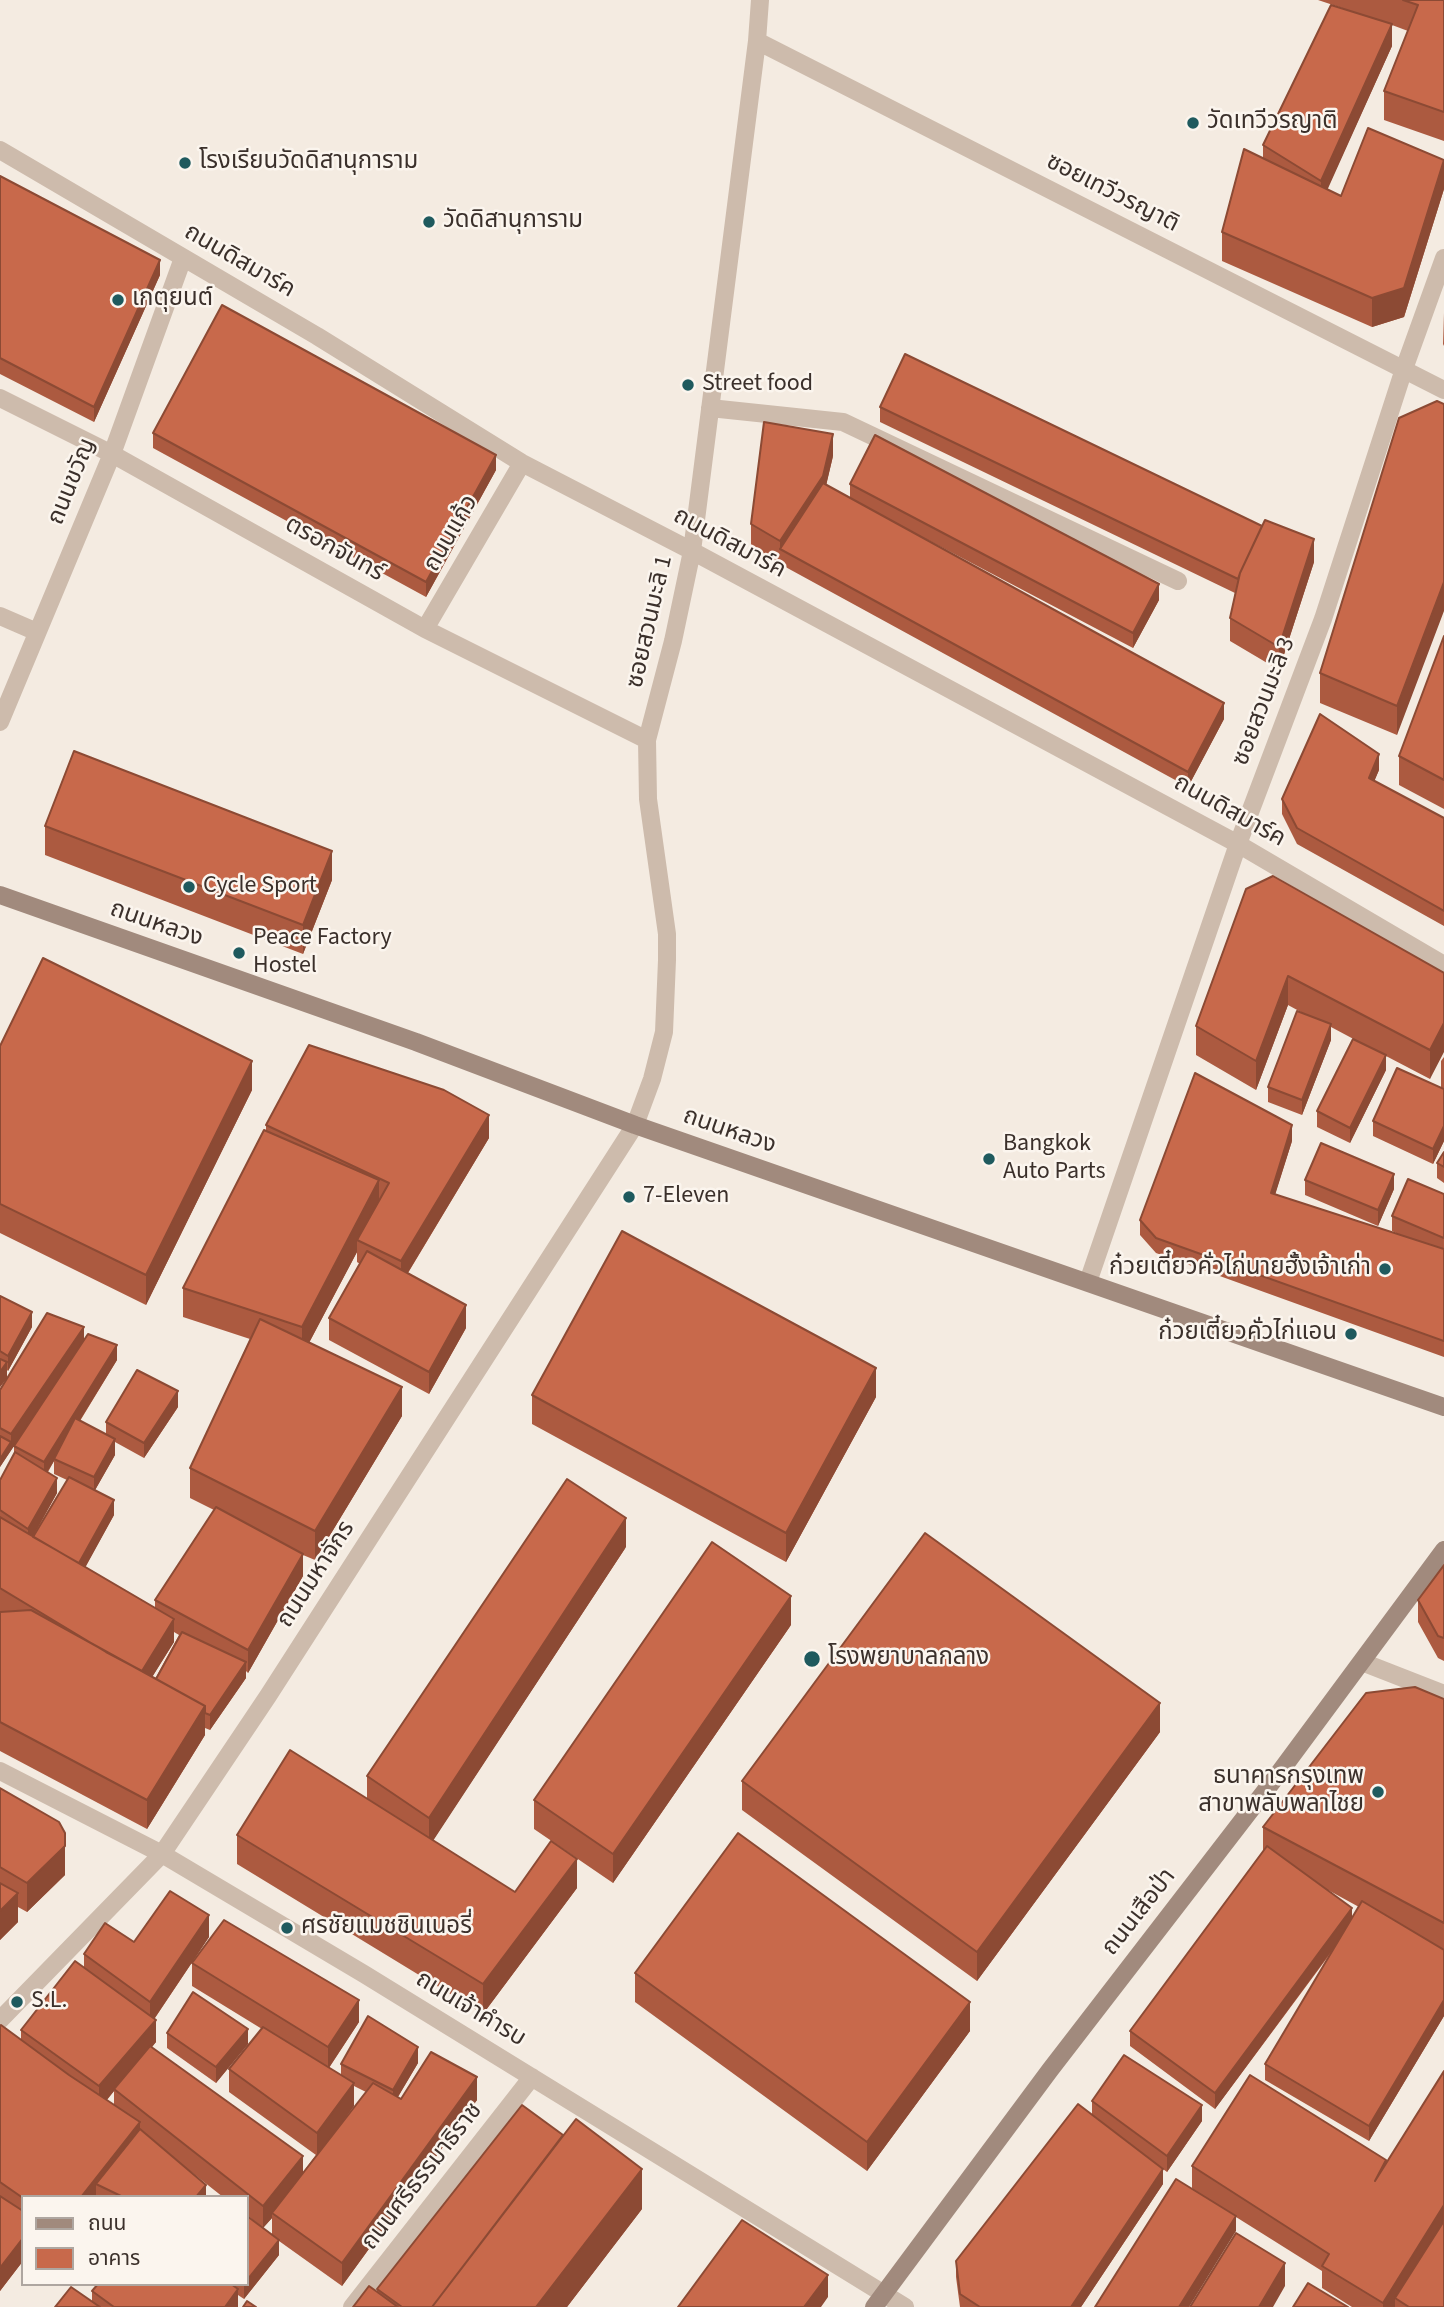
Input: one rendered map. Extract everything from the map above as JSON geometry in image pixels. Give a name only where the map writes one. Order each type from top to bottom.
[{"type":"street","name":"ซอยสวนมะลิ 1","points":[[635,1125],[652,1079],[664,1032],[667,960],[667,934],[648,799],[647,740],[673,641],[692,551],[760,0]]},
{"type":"street","name":"ซอยเทวีวรญาติ","points":[[757,41],[1444,390]]},
{"type":"street","name":"ถนนดิสมาร์ค","points":[[0,150],[317,336],[522,463],[692,551],[1238,844],[1444,965]]},
{"type":"street","name":"ถนนขวัญ","points":[[0,722],[112,454],[183,258]]},
{"type":"street","name":"ซอยสวนมะลิ 3","points":[[1088,1282],[1238,844],[1322,619],[1404,369],[1444,258]]},
{"type":"street","name":"ตรอกจันทร์","points":[[0,398],[112,454],[425,629],[647,740]]},
{"type":"street","points":[[710,408],[844,422],[1178,581]]},
{"type":"street","name":"ถนนแก้ว","points":[[425,629],[522,463]]},
{"type":"street","points":[[0,616],[37,632]]},
{"type":"street","name":"ถนนหลวง","points":[[0,895],[416,1042],[635,1125],[1444,1407]]},
{"type":"street","name":"ถนนมหาจักร","points":[[0,2020],[162,1854],[275,1685],[635,1125]]},
{"type":"street","name":"ถนนเสือป่า","points":[[879,2300],[1050,2070],[1279,1773],[1444,1550]]},
{"type":"street","points":[[1362,1661],[1444,1694]]},
{"type":"street","name":"ถนนเจ้าคำรบ","points":[[0,1771],[162,1854],[532,2077],[879,2300],[905,2307]]},
{"type":"street","name":"ถนนศรีธรรมาธิราช","points":[[352,2307],[532,2077]]},
{"type":"building","points":[[1403,0],[1444,0],[1444,112],[1384,91],[1418,5]]},
{"type":"building","points":[[1331,5],[1392,24],[1321,181],[1263,145]]},
{"type":"building","points":[[1368,128],[1444,160],[1404,288],[1372,298],[1222,232],[1244,149],[1341,196]]},
{"type":"building","points":[[0,176],[160,260],[94,407],[0,358]]},
{"type":"building","points":[[222,305],[496,455],[426,582],[153,433]]},
{"type":"building","points":[[905,354],[1262,526],[1238,579],[880,407]]},
{"type":"building","points":[[1437,401],[1444,404],[1444,582],[1397,706],[1320,673],[1399,418]]},
{"type":"building","points":[[764,422],[833,434],[823,476],[780,541],[751,524]]},
{"type":"building","points":[[875,435],[1159,584],[1133,633],[850,484]]},
{"type":"building","points":[[823,483],[1224,703],[1188,772],[780,549]]},
{"type":"building","points":[[1265,520],[1314,539],[1279,647],[1230,618],[1240,573]]},
{"type":"building","points":[[1444,636],[1444,780],[1399,756]]},
{"type":"building","points":[[1320,714],[1379,754],[1369,778],[1444,818],[1444,911],[1297,828],[1282,799]]},
{"type":"building","points":[[74,751],[332,851],[303,925],[45,826]]},
{"type":"building","points":[[1273,876],[1444,973],[1444,1023],[1430,1050],[1288,976],[1256,1061],[1196,1026],[1246,889]]},
{"type":"building","points":[[43,958],[252,1061],[146,1275],[0,1204],[0,1046]]},
{"type":"building","points":[[1297,1011],[1331,1024],[1302,1100],[1268,1087]]},
{"type":"building","points":[[1353,1039],[1386,1055],[1350,1128],[1317,1111]]},
{"type":"building","points":[[309,1045],[444,1090],[489,1115],[401,1261],[357,1240],[389,1183],[266,1125]]},
{"type":"building","points":[[1397,1068],[1444,1089],[1444,1126],[1433,1149],[1373,1121]]},
{"type":"building","points":[[1195,1073],[1292,1125],[1271,1193],[1444,1249],[1444,1341],[1156,1238],[1140,1220]]},
{"type":"building","points":[[264,1130],[379,1180],[302,1327],[183,1288]]},
{"type":"building","points":[[1321,1143],[1394,1174],[1378,1210],[1305,1180]]},
{"type":"building","points":[[1444,1152],[1444,1167],[1437,1163]]},
{"type":"building","points":[[1408,1179],[1444,1194],[1444,1238],[1392,1216]]},
{"type":"building","points":[[622,1231],[876,1368],[786,1533],[532,1395]]},
{"type":"building","points":[[367,1251],[466,1305],[429,1372],[329,1318]]},
{"type":"building","points":[[0,1296],[32,1312],[8,1356],[0,1351]]},
{"type":"building","points":[[47,1313],[84,1327],[11,1434],[0,1428],[0,1390]]},
{"type":"building","points":[[260,1319],[402,1387],[315,1531],[190,1468]]},
{"type":"building","points":[[88,1334],[117,1345],[44,1462],[14,1446]]},
{"type":"building","points":[[0,1359],[7,1362],[0,1372]]},
{"type":"building","points":[[137,1370],[178,1391],[144,1443],[106,1422]]},
{"type":"building","points":[[75,1418],[115,1439],[94,1477],[54,1459]]},
{"type":"building","points":[[0,1436],[11,1442],[0,1459]]},
{"type":"building","points":[[15,1452],[57,1478],[28,1529],[0,1510],[0,1480]]},
{"type":"building","points":[[69,1477],[114,1500],[79,1563],[33,1537]]},
{"type":"building","points":[[567,1479],[626,1518],[429,1818],[367,1776]]},
{"type":"building","points":[[216,1507],[303,1554],[248,1650],[155,1600]]},
{"type":"building","points":[[0,1517],[174,1619],[142,1671],[0,1588]]},
{"type":"building","points":[[925,1533],[1160,1703],[977,1952],[742,1781]]},
{"type":"building","points":[[712,1542],[791,1596],[613,1854],[534,1800]]},
{"type":"building","points":[[1444,1565],[1444,1638],[1438,1636],[1418,1600]]},
{"type":"building","points":[[31,1610],[205,1706],[147,1800],[0,1722],[0,1612]]},
{"type":"building","points":[[182,1632],[246,1662],[210,1715],[205,1713],[205,1706],[156,1679]]},
{"type":"building","name":"ธนาคารกรุงเทพ สาขาพลับพลาไชย","points":[[1415,1687],[1444,1699],[1444,1923],[1263,1827],[1366,1693]]},
{"type":"building","points":[[290,1750],[515,1892],[551,1841],[577,1859],[483,1984],[237,1835]]},
{"type":"building","points":[[0,1788],[59,1822],[65,1833],[65,1846],[27,1883],[0,1867]]},
{"type":"building","points":[[738,1833],[970,2002],[867,2142],[635,1973]]},
{"type":"building","points":[[1267,1846],[1352,1908],[1215,2093],[1130,2031]]},
{"type":"building","points":[[0,1883],[18,1893],[0,1911]]},
{"type":"building","points":[[170,1891],[209,1915],[150,2002],[84,1954],[105,1923],[134,1942]]},
{"type":"building","points":[[1362,1901],[1444,1950],[1444,2000],[1369,2126],[1265,2064]]},
{"type":"building","points":[[224,1920],[359,2000],[328,2047],[192,1963]]},
{"type":"building","points":[[75,1961],[156,2020],[99,2086],[21,2030]]},
{"type":"building","points":[[193,1992],[248,2029],[216,2067],[167,2033]]},
{"type":"building","points":[[368,2016],[418,2047],[393,2090],[341,2064]]},
{"type":"building","points":[[0,2026],[140,2122],[83,2195],[21,2197],[0,2182]]},
{"type":"building","points":[[263,2027],[354,2083],[317,2133],[229,2069]]},
{"type":"building","points":[[150,2046],[303,2156],[263,2206],[114,2089]]},
{"type":"building","points":[[431,2052],[477,2077],[342,2263],[272,2213],[373,2083],[401,2099]]},
{"type":"building","points":[[1124,2055],[1202,2105],[1167,2156],[1092,2101]]},
{"type":"building","points":[[1444,2071],[1444,2205],[1383,2303],[1322,2266],[1329,2254],[1192,2166],[1250,2075],[1386,2160],[1375,2181]]},
{"type":"building","points":[[1078,2104],[1163,2169],[1071,2307],[980,2307],[960,2294],[956,2261]]},
{"type":"building","points":[[522,2105],[563,2135],[432,2307],[402,2307],[377,2289]]},
{"type":"building","points":[[576,2119],[642,2169],[536,2307],[432,2307]]},
{"type":"building","points":[[140,2129],[206,2185],[198,2195],[119,2195],[96,2184]]},
{"type":"building","points":[[1176,2179],[1236,2216],[1179,2307],[1095,2307]]},
{"type":"building","points":[[0,2196],[21,2210],[21,2241],[0,2268]]},
{"type":"building","points":[[248,2217],[279,2240],[248,2279]]},
{"type":"building","points":[[742,2220],[828,2275],[804,2307],[678,2307]]},
{"type":"building","points":[[1444,2221],[1444,2307],[1409,2307],[1395,2298]]},
{"type":"building","points":[[1236,2233],[1285,2263],[1259,2307],[1190,2307]]},
{"type":"building","points":[[1308,2283],[1348,2307],[1293,2307]]},
{"type":"building","points":[[96,2286],[234,2286],[238,2289],[225,2307],[114,2307],[92,2291]]},
{"type":"building","points":[[369,2286],[398,2307],[353,2307]]},
{"type":"building","points":[[71,2287],[100,2307],[55,2307]]},
{"type":"building","points":[[247,2301],[256,2307],[243,2307]]},
{"type":"place","name":"วัดเทวีวรญาติ","points":[[1193,123]]},
{"type":"place","name":"โรงเรียนวัดดิสานุการาม","points":[[185,163]]},
{"type":"place","name":"วัดดิสานุการาม","points":[[429,222]]},
{"type":"place","name":"เกตุยนต์","points":[[118,300]]},
{"type":"place","name":"Street food","points":[[688,385]]},
{"type":"place","name":"Cycle Sport","points":[[189,887]]},
{"type":"place","name":"Peace Factory Hostel","points":[[239,953]]},
{"type":"place","name":"Bangkok Auto Parts","points":[[989,1159]]},
{"type":"place","name":"7-Eleven","points":[[629,1197]]},
{"type":"place","name":"ก๋วยเตี๋ยวคั่วไก่นายฮั้งเจ้าเก่า","points":[[1385,1269]]},
{"type":"place","name":"ก๋วยเตี๋ยวคั่วไก่แอน","points":[[1351,1334]]},
{"type":"place","name":"โรงพยาบาลกลาง","points":[[812,1659]]},
{"type":"place","name":"ธนาคารกรุงเทพ สาขาพลับพลาไชย","points":[[1378,1792]]},
{"type":"place","name":"ศรชัยแมชชินเนอรี่","points":[[287,1928]]},
{"type":"place","name":"S.L.","points":[[17,2002]]}]
